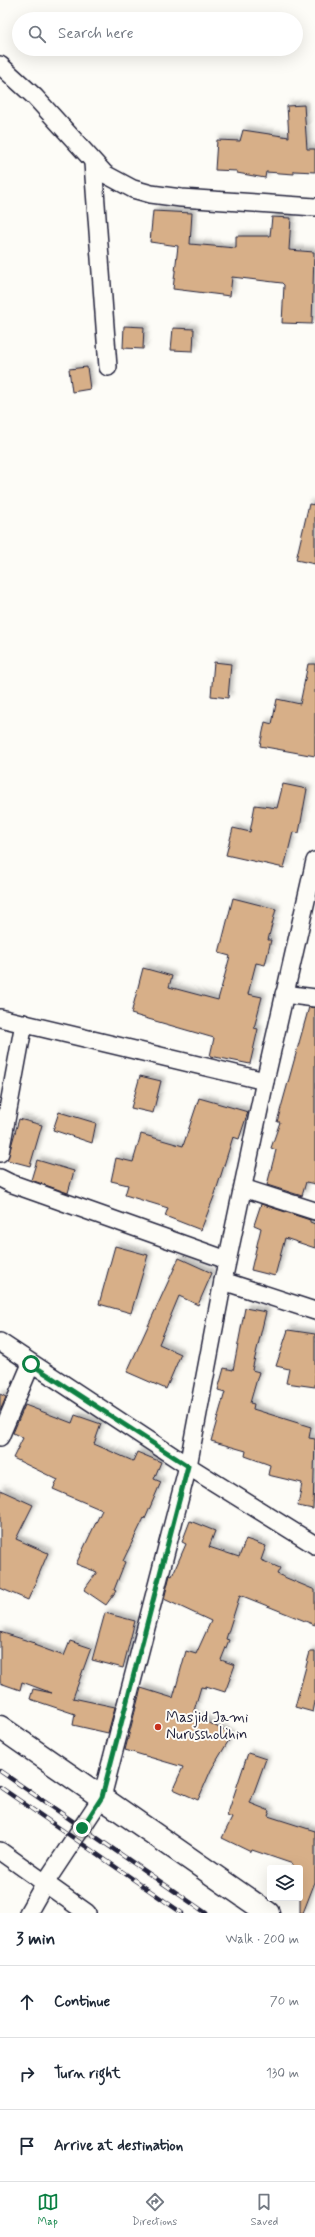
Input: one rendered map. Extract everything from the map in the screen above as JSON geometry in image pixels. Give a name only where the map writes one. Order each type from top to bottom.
[{"type":"highway","points":[[0,1727],[268,1913]]},
{"type":"street","points":[[0,65],[35,97],[93,163],[117,181],[151,194],[182,198],[315,207]]},
{"type":"street","points":[[93,163],[108,367]]},
{"type":"street","points":[[28,1913],[45,1883],[102,1797],[188,1466],[227,1260],[284,994],[315,860]]},
{"type":"street","points":[[284,994],[315,998]]},
{"type":"street","points":[[0,1018],[265,1081]]},
{"type":"street","points":[[0,1153],[24,1024]]},
{"type":"street","points":[[0,1178],[10,1183],[227,1260]]},
{"type":"street","points":[[243,1188],[315,1212]]},
{"type":"street","points":[[223,1281],[315,1311]]},
{"type":"street","points":[[0,1342],[31,1364],[188,1466],[315,1545]]},
{"type":"street","points":[[0,1437],[31,1364]]},
{"type":"street","points":[[0,1851],[87,1913]]},
{"type":"building","points":[[304,105],[307,149],[315,149],[315,172],[294,171],[294,174],[266,172],[265,178],[237,173],[237,171],[215,170],[217,140],[240,141],[243,130],[289,137],[287,106]]},
{"type":"building","points":[[153,211],[192,213],[190,244],[236,248],[236,236],[270,236],[272,217],[291,218],[289,250],[314,252],[312,324],[282,323],[284,285],[282,283],[232,277],[230,296],[173,289],[178,246],[150,242]]},
{"type":"building","points":[[124,326],[144,327],[143,349],[123,348]]},
{"type":"building","points":[[173,328],[194,329],[193,351],[171,350]]},
{"type":"building","points":[[87,367],[90,389],[72,392],[69,369]]},
{"type":"building","points":[[309,504],[315,505],[315,564],[296,560]]},
{"type":"building","points":[[214,662],[231,664],[228,698],[211,696]]},
{"type":"building","points":[[308,664],[315,664],[315,756],[260,746],[265,722],[272,724],[277,699],[300,704]]},
{"type":"building","points":[[283,784],[307,789],[299,833],[293,832],[284,868],[226,855],[233,828],[250,832],[255,805],[277,808]]},
{"type":"building","points":[[233,898],[276,909],[268,940],[271,940],[265,965],[256,963],[248,994],[262,997],[254,1028],[258,1029],[250,1064],[210,1056],[214,1038],[131,1014],[143,968],[172,976],[169,987],[218,1000],[230,956],[219,953]]},
{"type":"building","points":[[309,1007],[315,1008],[315,1184],[306,1182],[302,1196],[267,1185],[276,1150],[271,1148],[280,1122],[277,1122]]},
{"type":"building","points":[[140,1076],[161,1081],[153,1113],[131,1108]]},
{"type":"building","points":[[199,1098],[248,1112],[239,1139],[233,1137],[215,1194],[201,1230],[165,1216],[168,1208],[125,1195],[128,1185],[111,1181],[116,1158],[133,1162],[141,1134],[183,1146]]},
{"type":"building","points":[[59,1112],[96,1123],[92,1143],[53,1130]]},
{"type":"building","points":[[19,1119],[42,1125],[30,1166],[7,1160]]},
{"type":"building","points":[[37,1160],[74,1171],[68,1193],[31,1180]]},
{"type":"building","points":[[261,1204],[310,1220],[310,1222],[315,1224],[315,1248],[285,1238],[275,1276],[251,1270],[261,1228],[254,1225]]},
{"type":"building","points":[[115,1246],[148,1255],[131,1313],[99,1304]]},
{"type":"building","points":[[179,1258],[212,1273],[198,1305],[179,1296],[159,1344],[181,1354],[166,1389],[127,1372]]},
{"type":"building","points":[[245,1308],[266,1312],[252,1370],[259,1372],[250,1403],[254,1404],[253,1409],[311,1427],[309,1438],[315,1439],[313,1509],[298,1506],[302,1483],[268,1475],[270,1465],[245,1456],[246,1451],[211,1441],[225,1392],[218,1390],[224,1368],[233,1370]]},
{"type":"building","points":[[288,1330],[315,1334],[315,1387],[286,1383],[289,1369],[276,1366]]},
{"type":"building","points":[[0,1394],[6,1397],[0,1411]]},
{"type":"building","points":[[25,1405],[72,1423],[75,1415],[101,1424],[94,1444],[133,1461],[137,1452],[161,1462],[154,1479],[161,1482],[145,1519],[144,1518],[123,1561],[125,1562],[114,1590],[116,1591],[106,1605],[84,1590],[97,1572],[76,1564],[102,1510],[53,1489],[58,1480],[13,1458],[23,1438],[13,1433]]},
{"type":"building","points":[[0,1490],[33,1505],[16,1539],[48,1553],[28,1600],[0,1588]]},
{"type":"building","points":[[190,1521],[215,1531],[209,1547],[239,1557],[246,1539],[266,1546],[261,1560],[280,1568],[277,1574],[315,1590],[315,1625],[240,1595],[226,1639],[229,1640],[221,1660],[235,1665],[225,1692],[206,1686],[206,1688],[201,1687],[193,1714],[232,1735],[211,1770],[198,1800],[173,1789],[183,1767],[125,1750],[141,1688],[173,1698],[186,1651],[196,1654],[211,1621],[164,1599],[170,1575],[172,1576],[186,1544],[182,1542]]},
{"type":"building","points":[[105,1613],[135,1621],[123,1668],[92,1660]]},
{"type":"building","points":[[0,1632],[35,1643],[34,1645],[64,1656],[70,1641],[91,1648],[73,1698],[115,1707],[108,1733],[73,1725],[75,1714],[30,1699],[33,1689],[52,1693],[22,1682],[20,1690],[0,1683]]},
{"type":"building","points":[[310,1652],[315,1652],[315,1702],[313,1712],[295,1707]]},
{"type":"building","points":[[248,1753],[266,1759],[250,1803],[270,1811],[268,1816],[315,1831],[315,1882],[303,1913],[300,1913],[300,1901],[303,1901],[303,1865],[293,1865],[252,1850],[251,1852],[222,1838],[232,1818],[227,1816]]},
{"type":"railway","points":[[0,1771],[206,1913]]},
{"type":"railway","points":[[0,1787],[182,1913]]},
{"type":"place","name":"Masjid Jami Nurussholihin","points":[[158,1727]]},
{"type":"route","points":[[31,1364],[188,1466],[102,1797],[82,1828]]}]
